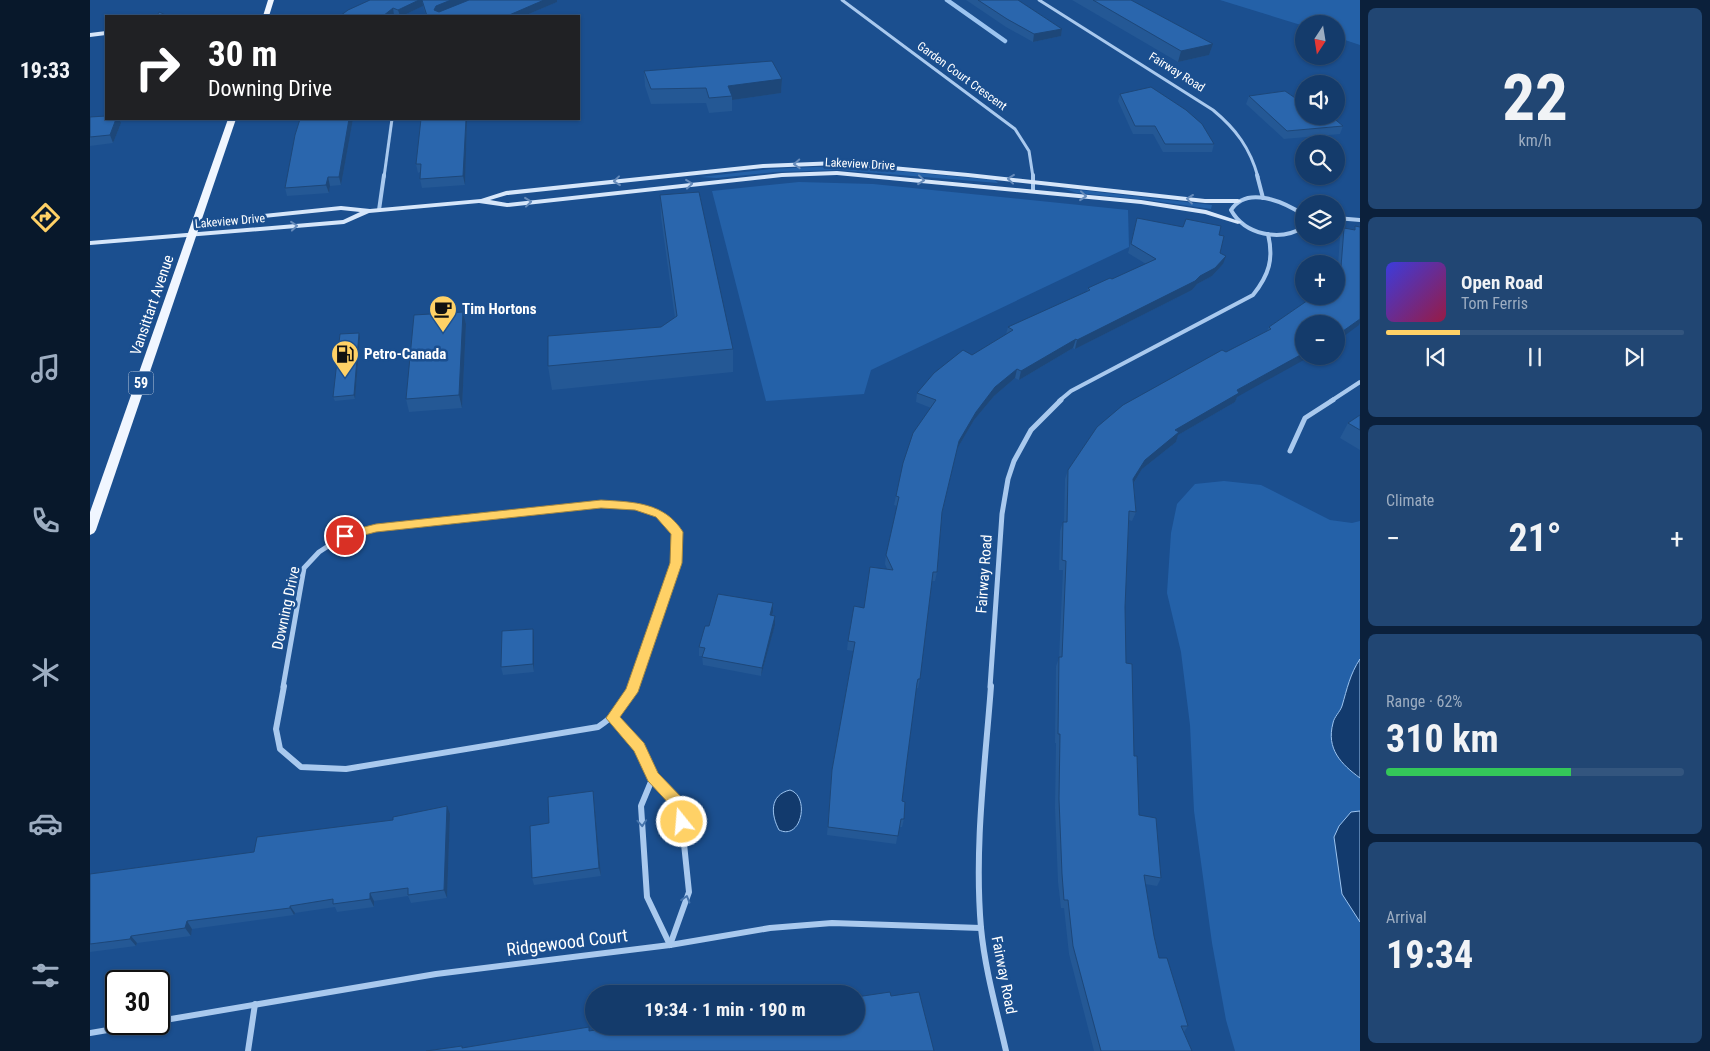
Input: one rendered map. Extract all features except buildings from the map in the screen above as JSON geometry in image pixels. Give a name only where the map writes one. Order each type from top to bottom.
[{"type":"main road","points":[[266,15],[271,0]]},
{"type":"main road","name":"Vansittart Avenue","points":[[90,530],[232,120]]},
{"type":"street","name":"Garden Court Crescent","points":[[842,0],[1015,129],[1026,142],[1031,154],[1033,191]]},
{"type":"street","name":"Fairway Road","points":[[1040,0],[1198,99],[1218,114],[1239,133],[1247,144],[1254,159],[1263,198]]},
{"type":"street","points":[[90,34],[105,33]]},
{"type":"street","points":[[379,210],[392,120]]},
{"type":"street","name":"Lakeview Drive","points":[[480,202],[506,193],[763,166],[815,163],[862,164],[1205,201],[1238,201]]},
{"type":"street","name":"Lakeview Drive","points":[[197,223],[340,208],[370,211],[480,202],[507,205],[810,173],[871,175],[1167,206],[1218,214],[1238,222]]},
{"type":"street","points":[[1295,209],[1263,198],[1247,198],[1238,201],[1231,210],[1238,222],[1256,231],[1268,234],[1295,233]]},
{"type":"street","name":"Lakeview Drive","points":[[90,242],[193,236],[344,222],[370,211]]},
{"type":"street","points":[[1345,219],[1360,220]]},
{"type":"street","name":"Fairway Road","points":[[1006,1051],[987,970],[981,928],[979,859],[981,800],[1002,514],[1008,479],[1014,461],[1031,430],[1071,391],[1253,295],[1264,281],[1269,269],[1273,249],[1268,234]]},
{"type":"street","points":[[1290,452],[1305,418],[1360,382]]},
{"type":"street","name":"Downing Drive","points":[[601,504],[636,506],[660,515],[677,532],[676,563],[631,692],[612,718],[598,727],[346,769],[301,768],[280,749],[276,729],[304,568],[315,554],[345,536],[376,528],[601,504]]},
{"type":"street","points":[[612,718],[639,747],[653,777],[680,805],[689,892],[670,945]]},
{"type":"street","points":[[653,777],[641,806],[647,897],[670,945]]},
{"type":"street","name":"Ridgewood Court","points":[[170,1019],[443,973],[670,945],[770,928],[832,923],[981,928]]},
{"type":"street","points":[[248,1051],[255,1004]]},
{"type":"street","points":[[90,1033],[105,1030]]},
{"type":"shaded area","points":[[1220,0],[1360,0],[1360,45],[1345,40],[1345,15],[1295,15],[1295,23]]},
{"type":"shaded area","points":[[816,167],[874,169],[995,180],[998,183],[839,170],[776,172],[716,178],[700,177],[770,169]]},
{"type":"shaded area","points":[[799,182],[873,184],[1128,210],[1129,247],[871,370],[864,394],[766,401],[712,191]]},
{"type":"shaded area","points":[[1062,188],[1212,205],[1211,209],[1077,193]]},
{"type":"shaded area","points":[[1224,481],[1261,485],[1330,520],[1352,523],[1360,521],[1360,1051],[1235,1051],[1226,1020],[1212,943],[1194,811],[1190,725],[1181,652],[1167,593],[1171,533],[1177,504],[1195,484]]},
{"type":"shaded area","points":[[1360,659],[1360,778],[1337,755],[1333,748],[1331,732],[1351,676]]},
{"type":"shaded area","points":[[790,790],[800,800],[801,816],[798,824],[787,832],[779,830],[773,812],[778,796]]},
{"type":"shaded area","points":[[1360,811],[1360,922],[1342,894],[1334,837],[1339,826],[1351,812]]},
{"type":"waterway","points":[[947,0],[1005,41]]},
{"type":"place","name":"Tim Hortons","points":[[443,333]]},
{"type":"place","name":"Petro-Canada","points":[[345,378]]},
{"type":"route","points":[[345,536],[376,528],[601,504],[636,506],[660,515],[677,532],[676,563],[631,692],[612,718],[639,747],[653,777],[680,805],[682,822]]}]
